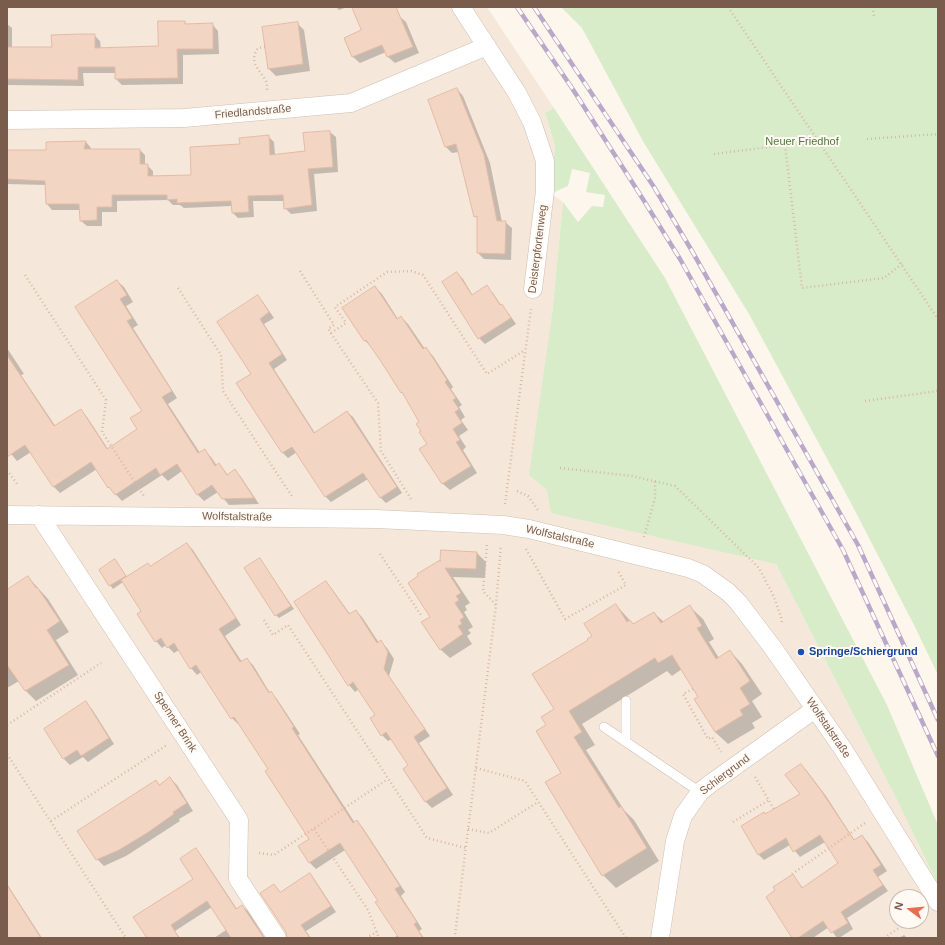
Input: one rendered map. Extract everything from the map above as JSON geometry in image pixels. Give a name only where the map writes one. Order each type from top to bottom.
[{"type":"street","name":"Deisterpfortenweg","points":[[462,7],[517,93],[532,122],[545,161],[545,191],[533,289]]},
{"type":"street","name":"Friedlandstraße","points":[[7,120],[184,118],[351,103],[487,46]]},
{"type":"street","name":"Wolfstalstraße","points":[[7,515],[376,519],[503,525],[529,529],[664,562],[688,568],[703,574],[728,592],[738,602],[773,648],[843,749],[938,902]]},
{"type":"street","name":"Spenner Brink","points":[[39,515],[239,820],[238,879],[277,938]]},
{"type":"street","name":"Schiergrund","points":[[660,938],[675,840],[683,816],[700,792],[815,709]]},
{"type":"lane","points":[[626,701],[626,742]]},
{"type":"lane","points":[[604,727],[700,792]]},
{"type":"path","points":[[728,7],[938,319]]},
{"type":"path","points":[[873,7],[874,18]]},
{"type":"path","points":[[265,47],[258,48],[256,51],[255,64],[256,68],[265,80],[268,94]]},
{"type":"path","points":[[867,139],[938,134]]},
{"type":"path","points":[[714,154],[786,145],[802,288],[884,278],[902,264]]},
{"type":"path","points":[[300,271],[334,325],[328,329],[378,403],[381,451],[413,502]]},
{"type":"path","points":[[331,333],[346,323],[335,307],[387,272],[411,271],[423,275],[487,374],[525,350]]},
{"type":"path","points":[[25,275],[106,400],[102,432],[146,498]]},
{"type":"path","points":[[178,288],[221,355],[223,391],[295,500]]},
{"type":"path","name":"Deisterpfortenweg","points":[[505,504],[533,289]]},
{"type":"path","points":[[865,401],[938,391]]},
{"type":"path","points":[[560,468],[632,476],[675,486],[759,568],[778,608],[782,620],[780,627]]},
{"type":"path","points":[[7,470],[16,484]]},
{"type":"path","points":[[642,544],[655,498],[655,481]]},
{"type":"path","points":[[517,491],[528,496],[540,513]]},
{"type":"path","points":[[488,538],[483,591],[496,605]]},
{"type":"path","points":[[456,938],[455,935],[496,605],[501,539]]},
{"type":"path","points":[[523,544],[565,619],[626,585],[615,566]]},
{"type":"path","points":[[380,554],[421,615]]},
{"type":"path","points":[[264,620],[273,635],[288,625],[427,838],[466,848]]},
{"type":"path","points":[[7,725],[101,663]]},
{"type":"path","points":[[693,689],[683,694],[708,740],[712,737],[724,757]]},
{"type":"path","points":[[51,822],[169,744]]},
{"type":"path","points":[[7,754],[126,938]]},
{"type":"path","points":[[476,768],[526,781],[626,938]]},
{"type":"path","points":[[754,776],[774,809]]},
{"type":"path","points":[[274,855],[388,779]]},
{"type":"path","points":[[733,822],[769,800]]},
{"type":"path","points":[[468,829],[489,833],[539,802]]},
{"type":"path","points":[[792,874],[882,811]]},
{"type":"path","points":[[314,829],[368,910],[379,938]]},
{"type":"path","points":[[884,938],[897,929]]},
{"type":"path","points":[[366,938],[377,932]]},
{"type":"shaded area","points":[[7,7],[487,7],[554,108],[545,113],[555,146],[550,193],[563,202],[552,315],[776,564],[895,796],[938,885],[938,938],[7,938]]},
{"type":"green space","name":"Neuer Friedhof","points":[[561,7],[938,7],[938,675],[852,505],[749,314],[644,143],[582,28]]},
{"type":"green space","points":[[554,108],[665,278],[887,705],[938,825],[938,885],[895,796],[776,564],[551,513],[547,490],[529,475],[552,315],[563,202],[578,222],[592,206],[603,207],[605,195],[586,192],[590,173],[572,169],[568,186],[550,194],[555,146],[545,113]]},
{"type":"building","points":[[352,7],[396,7],[413,47],[387,57],[382,45],[352,57],[344,38],[361,30]]},
{"type":"building","points":[[158,21],[185,21],[185,24],[213,23],[213,49],[177,49],[178,78],[115,79],[115,67],[78,67],[78,80],[7,79],[7,47],[52,47],[51,35],[81,34],[95,34],[95,48],[158,46]]},
{"type":"building","points":[[298,22],[303,64],[268,69],[262,27]]},
{"type":"building","points":[[457,88],[484,155],[497,221],[506,221],[505,254],[477,253],[477,216],[474,217],[456,144],[445,147],[428,100]]},
{"type":"building","points":[[330,131],[333,167],[308,169],[312,205],[284,209],[283,195],[248,196],[249,212],[232,213],[231,201],[177,203],[177,199],[167,200],[167,195],[112,195],[112,207],[97,207],[97,220],[80,221],[79,204],[46,204],[45,181],[7,179],[7,150],[46,150],[46,142],[86,141],[84,149],[140,149],[140,164],[148,164],[148,176],[191,175],[190,147],[240,144],[239,138],[269,135],[270,155],[305,151],[303,133]]},
{"type":"building","points":[[457,272],[472,295],[487,285],[500,305],[502,304],[511,318],[478,339],[442,282]]},
{"type":"building","points":[[117,280],[127,295],[120,299],[132,318],[127,321],[172,391],[162,397],[198,453],[205,449],[215,466],[219,463],[227,475],[235,469],[254,498],[222,499],[212,485],[197,495],[177,464],[160,475],[156,468],[115,495],[109,487],[108,488],[91,462],[53,487],[25,445],[7,457],[7,355],[54,426],[81,409],[107,449],[137,429],[130,418],[142,411],[75,307]]},
{"type":"building","points":[[375,286],[397,319],[401,316],[423,349],[426,347],[447,380],[445,382],[456,398],[453,400],[459,409],[455,412],[462,423],[453,429],[460,440],[456,442],[471,466],[442,484],[419,449],[427,444],[419,432],[421,431],[416,424],[419,422],[402,392],[401,393],[380,360],[366,340],[364,341],[342,308]]},
{"type":"building","points":[[258,295],[269,312],[260,319],[282,354],[269,363],[314,433],[347,411],[397,487],[380,498],[363,473],[325,497],[292,447],[282,453],[236,383],[251,374],[217,322]]},
{"type":"building","points":[[187,543],[236,618],[219,629],[240,662],[247,658],[269,693],[271,691],[294,727],[292,728],[353,823],[357,820],[400,886],[395,889],[417,922],[414,924],[423,938],[399,938],[375,902],[378,901],[340,843],[309,863],[298,846],[309,839],[265,771],[268,769],[234,717],[231,719],[196,665],[190,669],[174,643],[167,648],[161,638],[155,642],[137,614],[141,611],[121,580],[148,563],[150,566]]},
{"type":"building","points":[[441,550],[477,552],[476,569],[445,568],[461,593],[456,596],[459,600],[455,603],[464,617],[460,620],[462,624],[458,626],[463,634],[440,650],[421,622],[430,617],[408,583],[418,576],[417,574],[440,561]]},
{"type":"building","points":[[260,558],[291,606],[275,616],[244,568]]},
{"type":"building","points":[[115,559],[126,576],[109,586],[99,570]]},
{"type":"building","points":[[28,576],[60,621],[47,630],[69,665],[25,691],[7,665],[7,590]]},
{"type":"building","points":[[326,581],[349,614],[356,610],[377,643],[381,640],[388,652],[384,669],[425,729],[414,737],[447,788],[425,802],[403,769],[408,765],[386,732],[381,736],[370,718],[375,715],[353,682],[348,686],[294,602]]},
{"type":"building","points":[[616,604],[627,622],[630,620],[633,624],[654,612],[661,623],[690,605],[702,626],[697,628],[716,659],[730,650],[750,681],[740,688],[750,704],[740,710],[743,715],[715,732],[694,699],[698,697],[672,655],[658,663],[655,658],[569,711],[582,732],[574,737],[619,808],[621,806],[647,848],[602,876],[545,782],[561,773],[536,731],[546,725],[541,717],[554,709],[532,674],[588,640],[587,639],[592,636],[584,624]]},
{"type":"building","points":[[86,701],[109,738],[81,756],[77,750],[63,759],[44,729]]},
{"type":"building","points":[[801,764],[820,789],[854,840],[862,835],[881,865],[873,870],[883,885],[841,912],[848,923],[831,933],[823,921],[798,938],[792,938],[766,897],[775,890],[773,887],[793,874],[802,888],[838,863],[820,835],[793,852],[786,838],[758,855],[741,826],[764,812],[765,814],[800,794],[785,775]]},
{"type":"building","points":[[170,777],[187,803],[147,833],[119,850],[96,860],[77,831],[156,780],[159,785]]},
{"type":"building","points":[[196,848],[236,909],[242,905],[264,938],[231,938],[207,901],[171,925],[179,938],[147,938],[133,917],[193,879],[180,859]]},
{"type":"building","points":[[310,873],[331,906],[301,925],[310,938],[287,938],[286,932],[260,893],[274,884],[280,892]]},
{"type":"building","points":[[7,885],[41,938],[7,938]]},
{"type":"railway","points":[[517,7],[572,88],[680,259],[843,550],[938,756]]},
{"type":"railway","points":[[534,7],[654,187],[692,251],[858,545],[938,720]]},
{"type":"place","name":"Springe/Schiergrund","points":[[801,652]]}]
